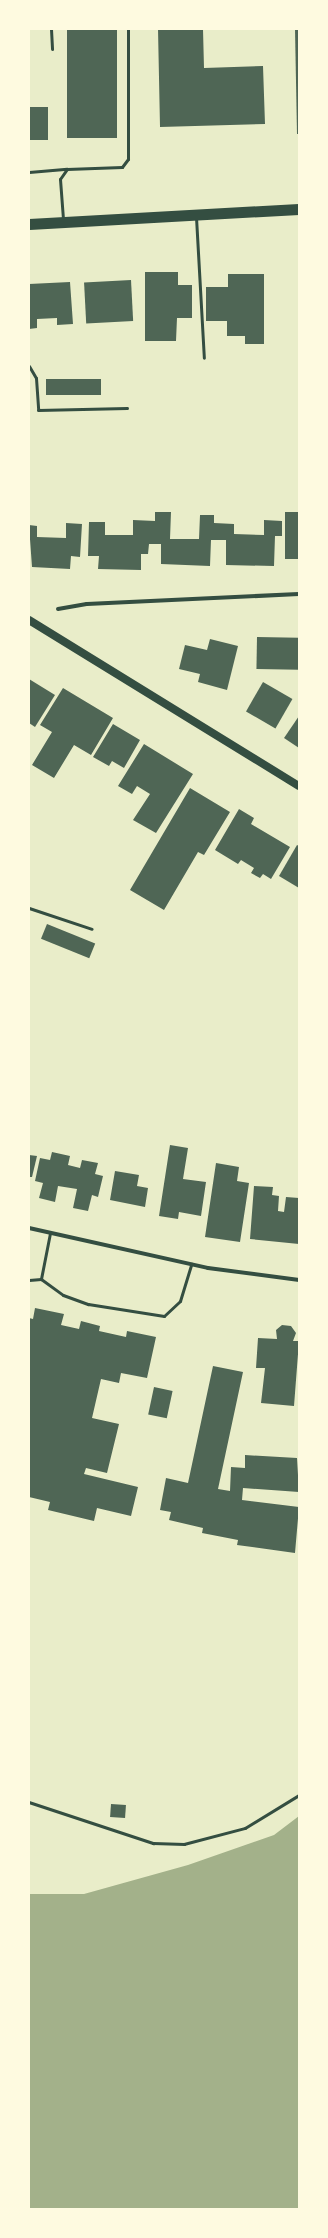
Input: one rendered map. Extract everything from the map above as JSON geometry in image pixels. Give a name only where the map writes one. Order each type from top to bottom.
[{"type":"highway","points":[[29,224],[299,209]]},
{"type":"main road","points":[[29,620],[299,786]]},
{"type":"street","points":[[58,609],[87,604],[299,594]]},
{"type":"street","points":[[29,1228],[191,1264],[299,1280]]},
{"type":"lane","points":[[51,29],[52,49]]},
{"type":"lane","points":[[29,172],[122,167],[128,159],[128,29]]},
{"type":"lane","points":[[63,223],[60,179],[66,170]]},
{"type":"lane","points":[[196,215],[204,358]]},
{"type":"lane","points":[[29,366],[36,378],[38,410],[127,408]]},
{"type":"lane","points":[[29,908],[92,929]]},
{"type":"lane","points":[[41,1279],[50,1233]]},
{"type":"lane","points":[[29,1280],[41,1279],[62,1294],[88,1304],[164,1316],[180,1302],[191,1264]]},
{"type":"path","points":[[29,1802],[153,1843],[184,1844],[245,1828],[299,1796]]},
{"type":"shaded area","points":[[299,1816],[299,2209],[29,2209],[29,1894],[84,1894],[188,1865],[274,1835]]},
{"type":"building","points":[[67,29],[117,29],[117,138],[67,138]]},
{"type":"building","points":[[158,29],[203,29],[204,68],[263,66],[265,124],[160,127]]},
{"type":"building","points":[[295,29],[299,29],[299,134],[297,134]]},
{"type":"building","points":[[29,107],[48,107],[48,140],[29,140]]},
{"type":"building","points":[[145,272],[178,272],[178,285],[192,285],[192,318],[177,318],[176,341],[145,341]]},
{"type":"building","points":[[228,274],[264,274],[264,344],[245,344],[245,336],[227,336],[227,321],[206,321],[206,287],[228,287]]},
{"type":"building","points":[[131,280],[133,321],[86,323],[84,282]]},
{"type":"building","points":[[70,282],[73,324],[57,325],[57,318],[37,319],[37,328],[29,329],[29,284]]},
{"type":"building","points":[[46,379],[101,379],[101,395],[46,395]]},
{"type":"building","points":[[155,512],[171,512],[170,539],[199,539],[200,515],[214,515],[214,523],[234,524],[234,534],[264,535],[264,520],[282,521],[282,536],[275,536],[274,566],[226,565],[226,540],[211,540],[210,566],[161,564],[161,544],[149,544],[148,554],[141,554],[141,570],[98,569],[99,556],[88,556],[89,522],[105,522],[105,535],[133,535],[133,520],[155,521]]},
{"type":"building","points":[[285,512],[298,512],[298,559],[285,559]]},
{"type":"building","points":[[66,523],[82,524],[80,557],[71,556],[70,569],[32,567],[29,525],[37,526],[37,537],[66,538]]},
{"type":"building","points":[[257,637],[299,638],[298,670],[256,669]]},
{"type":"building","points":[[210,639],[238,646],[227,690],[198,682],[200,674],[179,669],[185,645],[207,650]]},
{"type":"building","points":[[29,679],[55,695],[35,727],[29,723]]},
{"type":"building","points":[[263,682],[292,699],[275,728],[246,711]]},
{"type":"building","points":[[63,688],[113,718],[91,755],[74,745],[54,778],[32,765],[52,732],[40,725]]},
{"type":"building","points":[[299,716],[299,748],[284,738]]},
{"type":"building","points":[[113,724],[140,740],[124,768],[112,761],[109,766],[93,757]]},
{"type":"building","points":[[144,744],[193,774],[156,833],[133,820],[150,794],[137,786],[132,794],[118,786]]},
{"type":"building","points":[[190,788],[230,812],[204,855],[198,852],[164,910],[130,890]]},
{"type":"building","points":[[239,809],[254,818],[251,824],[290,847],[271,879],[263,874],[260,878],[251,873],[254,868],[241,860],[238,864],[215,850]]},
{"type":"building","points":[[297,845],[299,846],[299,888],[279,876]]},
{"type":"building","points":[[47,924],[95,943],[89,958],[41,939]]},
{"type":"building","points":[[170,1145],[188,1148],[183,1179],[206,1182],[201,1216],[179,1212],[178,1219],[159,1216]]},
{"type":"building","points":[[52,1152],[70,1156],[68,1165],[80,1168],[82,1160],[98,1163],[95,1174],[103,1176],[98,1197],[92,1195],[88,1211],[73,1208],[77,1189],[58,1186],[55,1202],[39,1198],[43,1183],[35,1181],[40,1158],[50,1160]]},
{"type":"building","points":[[29,1155],[37,1156],[32,1177],[29,1177]]},
{"type":"building","points":[[216,1163],[239,1167],[237,1181],[249,1183],[240,1242],[205,1237]]},
{"type":"building","points":[[115,1171],[139,1175],[137,1186],[148,1188],[145,1207],[110,1200]]},
{"type":"building","points":[[254,1186],[273,1187],[272,1195],[279,1196],[278,1211],[284,1212],[286,1197],[299,1198],[299,1244],[250,1239]]},
{"type":"building","points":[[35,1308],[64,1314],[61,1325],[79,1329],[81,1321],[100,1326],[99,1331],[126,1337],[127,1331],[156,1337],[147,1378],[121,1373],[119,1383],[101,1379],[92,1418],[119,1424],[107,1473],[86,1468],[84,1474],[138,1487],[131,1516],[97,1508],[94,1521],[48,1510],[50,1502],[29,1497],[29,1318],[33,1319]]},
{"type":"building","points":[[282,1325],[291,1326],[296,1333],[293,1341],[299,1341],[294,1406],[261,1403],[265,1368],[256,1368],[258,1338],[277,1339],[276,1330]]},
{"type":"building","points":[[213,1366],[243,1372],[218,1489],[230,1491],[231,1467],[245,1468],[245,1455],[297,1458],[299,1492],[243,1488],[242,1500],[299,1507],[295,1553],[237,1545],[238,1540],[202,1533],[203,1528],[169,1520],[171,1512],[160,1510],[166,1478],[188,1483]]},
{"type":"building","points":[[154,1387],[173,1391],[167,1418],[148,1414]]},
{"type":"building","points":[[111,1804],[126,1805],[125,1818],[110,1817]]}]
